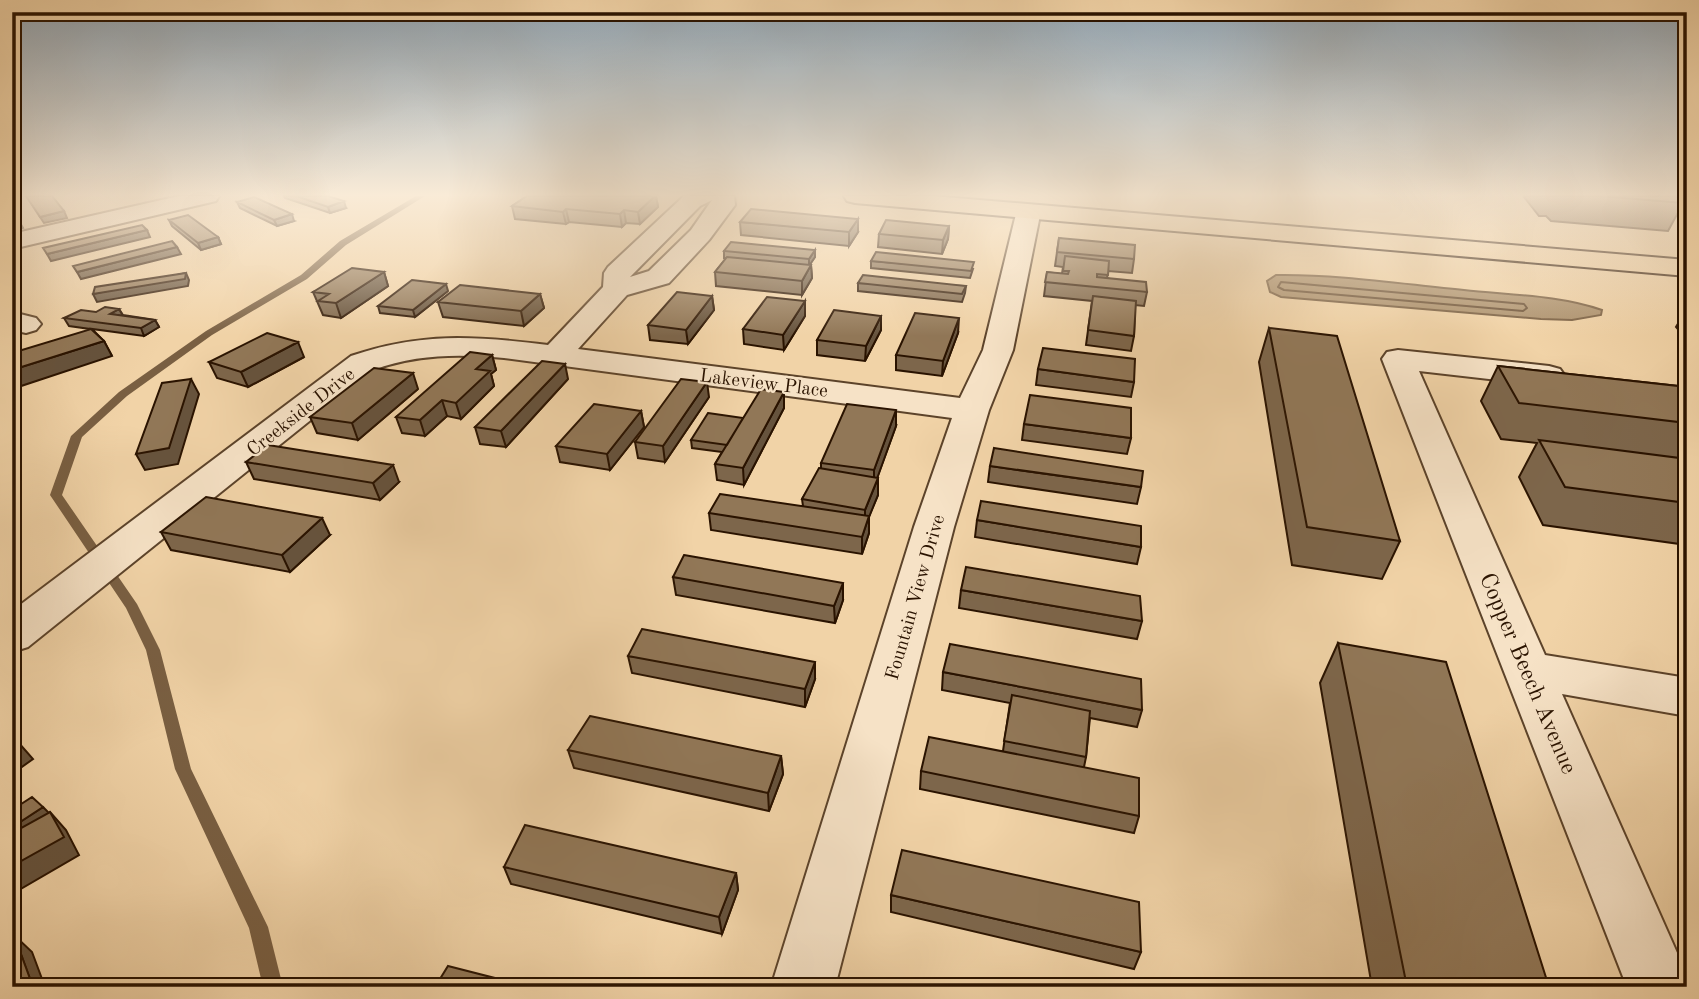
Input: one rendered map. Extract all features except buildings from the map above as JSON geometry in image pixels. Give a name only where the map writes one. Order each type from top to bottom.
[{"type":"main road","points":[[1399,243],[1687,268]]},
{"type":"street","points":[[617,289],[617,274],[649,243]]},
{"type":"street","points":[[555,355],[617,289],[659,277],[693,243]]},
{"type":"street","name":"Fountain View Drive","points":[[803,987],[930,540],[972,410],[998,350],[1022,243]]},
{"type":"street","name":"Creekside Drive","points":[[12,635],[362,363],[387,353],[452,343],[555,355]]},
{"type":"street","name":"Lakeview Place","points":[[555,355],[972,410]]},
{"type":"street","name":"Copper Beech Avenue","points":[[1577,379],[1398,359],[1659,987]]},
{"type":"street","points":[[1527,670],[1687,696]]},
{"type":"water","points":[[1276,275],[1346,278],[1534,296],[1569,301],[1602,310],[1601,315],[1572,320],[1541,319],[1281,297],[1270,292],[1267,281]]},
{"type":"waterway","points":[[273,987],[258,927],[183,769],[153,650],[132,607],[56,495],[77,436],[123,394],[209,333],[304,277],[344,243]]}]
